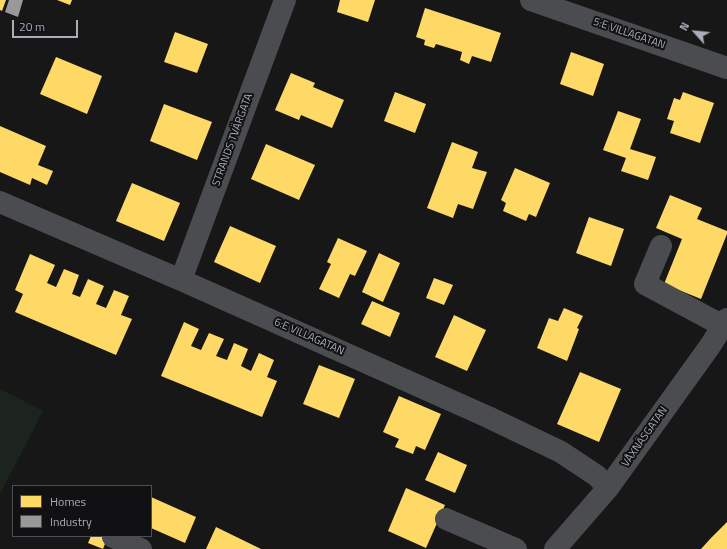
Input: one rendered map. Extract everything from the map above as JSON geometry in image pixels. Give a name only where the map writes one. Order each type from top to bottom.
[{"type":"street","name":"STRANDS TVÄRGATA","points":[[181,280],[285,0]]},
{"type":"street","name":"5:E VILLAGATAN","points":[[531,0],[727,68]]},
{"type":"street","name":"6:E VILLAGATAN","points":[[0,202],[181,280],[488,417],[561,452],[598,476],[608,488]]},
{"type":"street","points":[[661,246],[645,284],[726,324]]},
{"type":"street","name":"VÅXNÄSGATAN","points":[[555,549],[608,488],[726,324]]},
{"type":"street","points":[[446,519],[516,549]]},
{"type":"street","points":[[113,538],[141,549]]},
{"type":"shaded area","points":[[0,389],[43,411],[0,494]]},
{"type":"building: Homes","points":[[0,0],[6,0],[2,11],[0,10]]},
{"type":"building: Homes","points":[[57,0],[72,0],[70,5]]},
{"type":"building: Homes","points":[[340,0],[375,0],[368,22],[337,12]]},
{"type":"building: Homes","points":[[425,8],[501,33],[491,62],[472,56],[469,64],[460,60],[462,52],[436,44],[434,48],[424,45],[425,40],[416,37]]},
{"type":"building: Homes","points":[[175,32],[208,44],[197,73],[164,62]]},
{"type":"building: Homes","points":[[571,52],[604,64],[593,96],[560,84]]},
{"type":"building: Homes","points":[[56,57],[102,76],[87,114],[40,94]]},
{"type":"building: Homes","points":[[291,73],[315,83],[313,87],[344,100],[332,128],[301,115],[299,120],[275,110]]},
{"type":"building: Homes","points":[[395,92],[426,104],[415,133],[384,121]]},
{"type":"building: Homes","points":[[683,92],[714,103],[700,143],[670,133],[674,121],[667,119],[674,98],[680,100]]},
{"type":"building: Homes","points":[[164,104],[212,122],[197,160],[150,141]]},
{"type":"building: Homes","points":[[618,111],[641,119],[630,149],[656,157],[648,180],[621,171],[626,158],[603,150]]},
{"type":"building: Homes","points":[[0,126],[46,146],[38,165],[53,171],[47,185],[32,178],[30,185],[0,172]]},
{"type":"building: Homes","points":[[452,142],[478,152],[472,168],[487,172],[473,209],[458,204],[453,218],[427,208]]},
{"type":"building: Homes","points":[[266,144],[315,165],[299,200],[251,179]]},
{"type":"building: Homes","points":[[515,168],[550,183],[536,217],[529,214],[526,221],[503,211],[506,203],[501,200]]},
{"type":"building: Homes","points":[[132,183],[180,203],[164,241],[116,221]]},
{"type":"building: Homes","points":[[670,195],[702,208],[697,219],[727,231],[701,299],[664,284],[682,239],[656,228]]},
{"type":"building: Homes","points":[[589,217],[624,229],[611,266],[576,253]]},
{"type":"building: Homes","points":[[230,226],[276,246],[260,283],[214,262]]},
{"type":"building: Homes","points":[[338,238],[367,251],[355,276],[350,274],[339,298],[319,289],[331,264],[327,262]]},
{"type":"building: Homes","points":[[379,253],[400,263],[383,302],[362,292]]},
{"type":"building: Homes","points":[[30,254],[55,265],[47,283],[56,287],[64,269],[79,275],[72,294],[80,297],[88,279],[104,286],[96,304],[106,308],[114,290],[129,296],[121,315],[132,319],[116,355],[15,312],[23,294],[15,290]]},
{"type":"building: Homes","points":[[434,278],[453,285],[444,305],[426,298]]},
{"type":"building: Homes","points":[[372,301],[400,313],[390,337],[361,324]]},
{"type":"building: Homes","points":[[564,308],[583,316],[577,328],[579,329],[567,361],[537,348],[549,318],[558,321]]},
{"type":"building: Homes","points":[[454,315],[486,330],[467,371],[435,357]]},
{"type":"building: Homes","points":[[184,322],[199,329],[191,346],[201,350],[209,333],[224,339],[216,356],[227,360],[234,343],[248,349],[241,366],[251,371],[259,353],[274,360],[267,377],[277,381],[262,417],[161,376]]},
{"type":"building: Homes","points":[[319,365],[355,379],[339,418],[303,404]]},
{"type":"building: Homes","points":[[580,372],[621,389],[599,442],[557,424]]},
{"type":"building: Homes","points":[[399,396],[441,414],[425,450],[416,446],[413,454],[395,447],[399,439],[383,432]]},
{"type":"building: Homes","points":[[438,452],[467,465],[455,493],[425,480]]},
{"type":"building: Homes","points":[[406,488],[445,505],[426,548],[388,531]]},
{"type":"building: Homes","points":[[152,497],[196,517],[185,543],[152,528]]},
{"type":"building: Homes","points":[[727,522],[727,549],[701,549],[711,538]]},
{"type":"building: Homes","points":[[216,527],[261,549],[206,549]]},
{"type":"building: Homes","points":[[91,537],[108,537],[103,549],[88,543]]},
{"type":"building: Industry","points":[[9,0],[23,0],[18,17],[5,12]]}]
